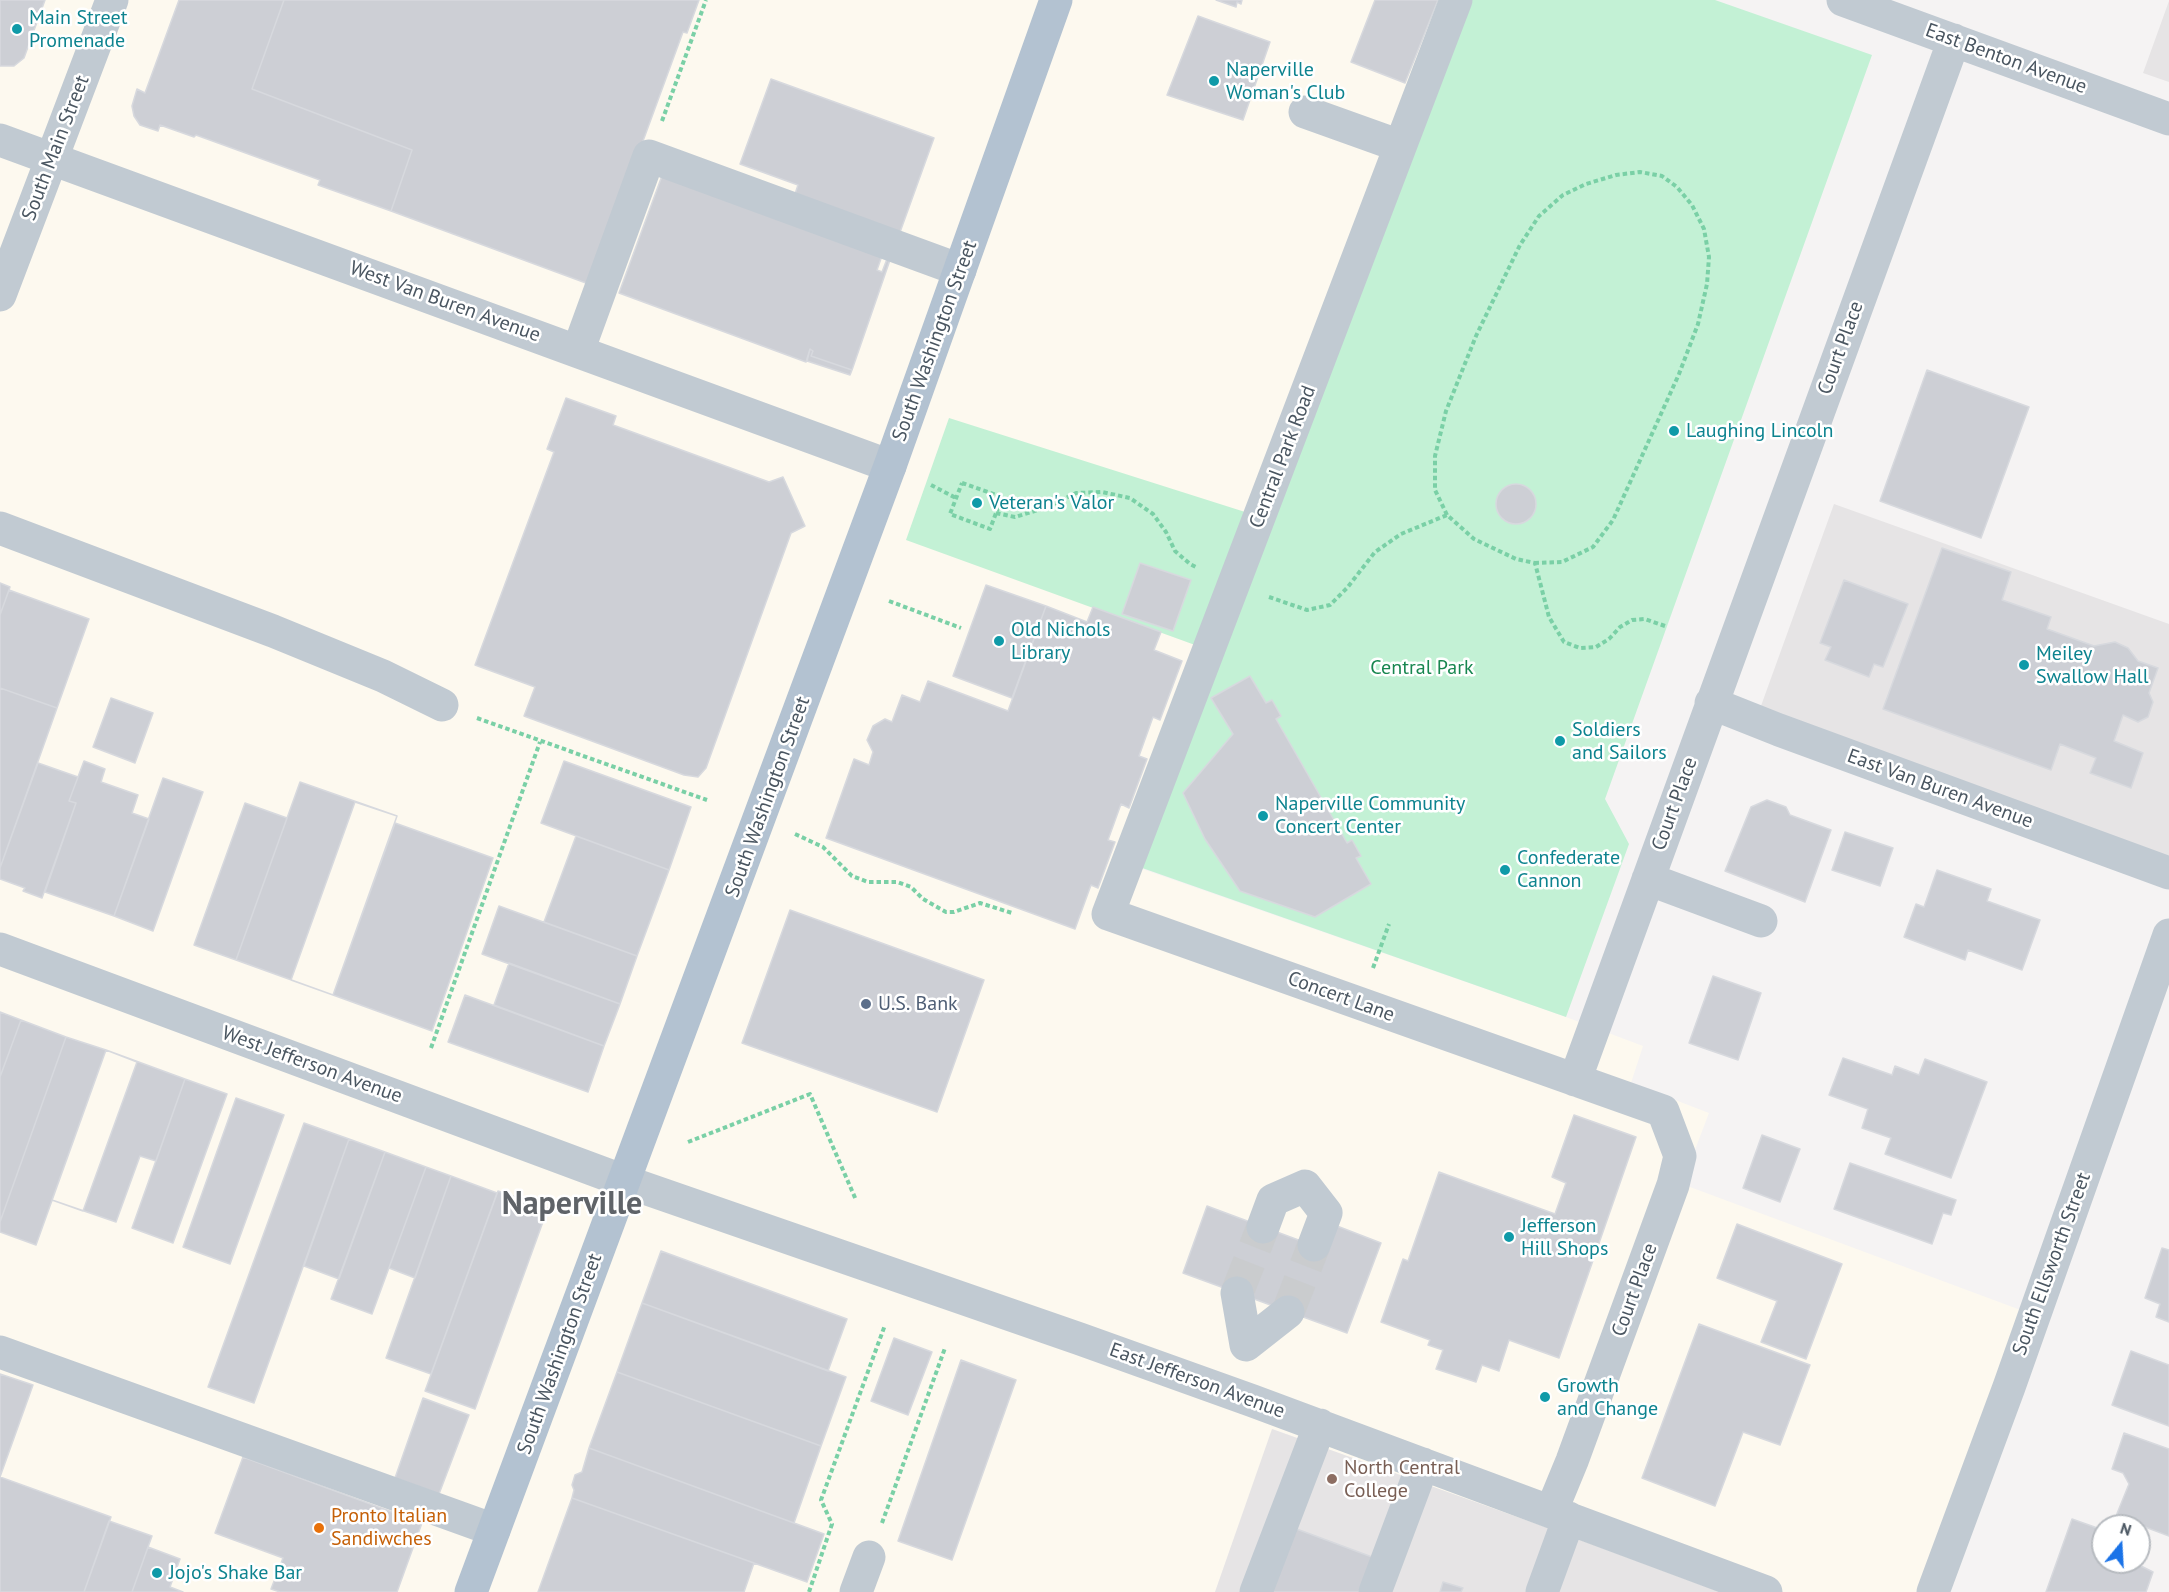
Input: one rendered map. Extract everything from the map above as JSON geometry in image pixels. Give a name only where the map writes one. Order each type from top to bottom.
[{"type":"main road","name":"South Washington Street","points":[[471,1592],[890,466],[1056,0]]},
{"type":"street","name":"South Main Street","points":[[0,295],[112,0]]},
{"type":"street","name":"Central Park Road","points":[[1108,914],[1456,0]]},
{"type":"street","name":"East Benton Avenue","points":[[1844,0],[2169,119]]},
{"type":"street","name":"Court Place","points":[[1542,1592],[1572,1461],[1673,1185],[1680,1156],[1663,1111],[1575,1080],[1954,40]]},
{"type":"street","points":[[1305,112],[1400,146]]},
{"type":"street","name":"West Van Buren Avenue","points":[[0,140],[890,466]]},
{"type":"street","points":[[578,351],[649,156],[960,270]]},
{"type":"street","points":[[0,528],[273,631],[383,676],[442,705]]},
{"type":"street","name":"East Van Buren Avenue","points":[[1711,703],[2169,873]]},
{"type":"street","points":[[1648,879],[1761,921]]},
{"type":"street","name":"Concert Lane","points":[[1108,914],[1575,1080]]},
{"type":"street","name":"South Ellsworth Street","points":[[1933,1592],[2013,1376],[2169,935]]},
{"type":"street","name":"West Jefferson Avenue","points":[[0,949],[624,1181]]},
{"type":"street","name":"East Jefferson Avenue","points":[[624,1181],[1320,1425],[1766,1592]]},
{"type":"street","points":[[1263,1227],[1273,1200],[1305,1186],[1326,1213],[1314,1245]]},
{"type":"street","points":[[1237,1293],[1246,1345],[1288,1312]]},
{"type":"street","points":[[0,1352],[494,1530]]},
{"type":"street","points":[[1256,1592],[1320,1425]]},
{"type":"street","points":[[1375,1592],[1423,1464]]},
{"type":"street","points":[[856,1592],[869,1557]]},
{"type":"path","points":[[649,156],[706,0]]},
{"type":"path","points":[[1640,172],[1662,176],[1677,186],[1692,205],[1704,229],[1709,257],[1707,284],[1698,324],[1679,374],[1613,520],[1593,547],[1562,562],[1535,563],[1516,559],[1474,539],[1448,515],[1435,490],[1435,456],[1446,411],[1476,336],[1520,245],[1539,216],[1563,195],[1586,184],[1616,175],[1640,172]]},
{"type":"path","points":[[963,483],[1002,498],[996,513],[990,529],[950,514],[963,483]]},
{"type":"path","points":[[931,486],[956,498]]},
{"type":"path","points":[[996,513],[1015,517],[1048,507],[1076,493],[1102,492],[1130,498],[1153,514],[1166,532],[1175,551],[1190,564],[1235,584],[1307,610],[1330,605],[1347,588],[1375,552],[1401,534],[1448,515]]},
{"type":"path","points":[[1535,563],[1549,617],[1564,642],[1580,648],[1596,646],[1609,639],[1620,627],[1632,620],[1646,619],[1665,626]]},
{"type":"path","points":[[889,601],[961,628]]},
{"type":"path","points":[[442,705],[707,800]]},
{"type":"path","points":[[431,1048],[540,742]]},
{"type":"path","points":[[759,821],[823,847],[852,876],[868,882],[897,882],[911,887],[923,899],[946,912],[954,912],[980,903],[1012,913]]},
{"type":"path","points":[[688,1142],[810,1094],[856,1200]]},
{"type":"path","points":[[809,1592],[832,1524],[821,1500],[885,1325]]},
{"type":"path","points":[[869,1557],[945,1348]]},
{"type":"shaded area","points":[[0,0],[1463,0],[1430,97],[1187,641],[1206,649],[1128,864],[1643,1046],[1631,1083],[1709,1113],[1682,1184],[2034,1315],[1934,1592],[1720,1592],[1273,1429],[1215,1592],[0,1592]]},
{"type":"shaded area","points":[[2169,1],[2169,82],[2143,73]]},
{"type":"shaded area","points":[[1834,504],[2169,624],[2169,876],[1753,728]]},
{"type":"shaded area","name":"North Central College","points":[[1272,1429],[1548,1528],[1720,1592],[1215,1592]]},
{"type":"green space","name":"Central Park","points":[[1463,0],[1715,0],[1872,55],[1605,799],[1629,844],[1566,1017],[1128,863],[1206,649],[906,540],[949,418],[1264,518]]},
{"type":"building","name":"Main Street Promenade","points":[[0,0],[45,0],[24,58],[14,66],[0,66]]},
{"type":"building","points":[[179,0],[284,0],[252,89],[412,150],[391,211],[318,185],[320,180],[196,135],[194,137],[160,125],[158,131],[140,125],[134,116],[132,106],[137,89],[145,93]]},
{"type":"building","points":[[284,0],[699,0],[687,33],[683,32],[617,212],[594,286],[391,211],[412,150],[252,89]]},
{"type":"building","points":[[1216,0],[1242,0],[1241,4],[1237,2],[1236,7]]},
{"type":"building","points":[[1375,0],[1438,0],[1405,83],[1351,62]]},
{"type":"building","name":"Naperville Woman's Club","points":[[1198,16],[1270,42],[1243,120],[1167,95]]},
{"type":"building","points":[[771,79],[934,138],[899,235],[794,197],[798,185],[740,164]]},
{"type":"building","points":[[663,173],[883,253],[877,270],[882,272],[887,259],[890,260],[852,370],[811,356],[813,351],[810,349],[806,362],[619,293]]},
{"type":"building","points":[[810,349],[813,351],[811,356],[852,370],[850,375],[807,361]]},
{"type":"building","points":[[1927,370],[2029,407],[1981,538],[1880,501]]},
{"type":"building","points":[[566,398],[616,416],[613,425],[769,482],[783,477],[805,526],[791,533],[706,768],[698,777],[684,775],[524,716],[535,687],[475,665],[554,452],[547,449]]},
{"type":"building","points":[[1516,484],[1524,485],[1530,490],[1535,496],[1535,512],[1530,518],[1524,523],[1516,524],[1508,523],[1502,518],[1497,512],[1496,504],[1497,496],[1502,490],[1508,485]]},
{"type":"building","name":"Meiley Swallow Hall","points":[[1942,548],[2011,572],[2002,600],[2051,617],[2047,629],[2094,646],[2115,642],[2128,648],[2138,661],[2158,668],[2149,693],[2153,702],[2148,717],[2138,722],[2123,715],[2114,741],[2143,753],[2131,788],[2090,773],[2096,758],[2060,744],[2051,770],[1883,709]]},
{"type":"building","points":[[1140,563],[1191,580],[1173,631],[1122,614]]},
{"type":"building","points":[[1844,580],[1908,604],[1883,667],[1874,664],[1869,677],[1825,660],[1831,647],[1820,643]]},
{"type":"building","points":[[0,583],[10,587],[0,615]]},
{"type":"building","name":"Old Nichols Library","points":[[986,585],[1046,606],[1012,698],[953,676]]},
{"type":"building","points":[[9,590],[89,619],[57,708],[0,688],[0,615]]},
{"type":"building","points":[[1046,606],[1087,622],[1093,607],[1161,632],[1154,650],[1182,661],[1160,720],[1153,717],[1139,756],[1147,759],[1129,808],[1121,804],[1108,840],[1115,842],[1098,888],[1091,885],[1075,929],[826,838],[854,759],[869,765],[873,752],[867,740],[873,726],[885,719],[892,722],[902,695],[920,702],[928,681],[1008,711]]},
{"type":"building","name":"Naperville Community Concert Center","points":[[1250,676],[1266,703],[1272,700],[1281,716],[1276,719],[1347,843],[1352,840],[1361,856],[1356,858],[1371,884],[1315,917],[1240,891],[1205,839],[1183,793],[1233,734],[1211,698]]},
{"type":"building","points":[[0,688],[57,708],[0,868]]},
{"type":"building","points":[[111,698],[153,713],[135,763],[93,747]]},
{"type":"building","points":[[84,761],[105,769],[101,782],[138,795],[132,813],[149,819],[114,916],[45,892],[76,803],[69,801]]},
{"type":"building","points":[[564,761],[691,807],[669,870],[541,823]]},
{"type":"building","points":[[38,763],[78,777],[69,801],[76,803],[42,898],[23,891],[25,888],[0,879],[0,868]]},
{"type":"building","points":[[163,778],[203,792],[153,931],[114,916]]},
{"type":"building","points":[[300,782],[397,816],[333,995],[236,960]]},
{"type":"building","points":[[1767,800],[1786,807],[1790,815],[1831,830],[1805,902],[1725,871],[1751,807]]},
{"type":"building","points":[[355,802],[397,816],[333,995],[291,980]]},
{"type":"building","points":[[245,803],[287,818],[236,960],[194,945]]},
{"type":"building","points":[[395,823],[493,858],[432,1031],[333,995]]},
{"type":"building","points":[[1845,832],[1893,848],[1880,886],[1832,870]]},
{"type":"building","points":[[576,836],[669,870],[637,956],[544,922]]},
{"type":"building","points":[[1937,870],[1991,889],[1987,901],[2040,920],[2022,970],[1968,950],[1965,960],[1904,937],[1916,904],[1924,907]]},
{"type":"building","points":[[499,906],[637,956],[620,1004],[482,954]]},
{"type":"building","name":"U.S. Bank","points":[[790,910],[984,980],[937,1112],[742,1043]]},
{"type":"building","points":[[509,963],[620,1004],[604,1046],[494,1005]]},
{"type":"building","points":[[1713,976],[1761,993],[1738,1060],[1689,1043]]},
{"type":"building","points":[[465,995],[604,1046],[588,1092],[448,1042]]},
{"type":"building","points":[[0,1012],[21,1020],[0,1077]]},
{"type":"building","points":[[21,1020],[66,1037],[0,1222],[0,1077]]},
{"type":"building","points":[[66,1037],[106,1050],[36,1245],[0,1232],[0,1222]]},
{"type":"building","points":[[106,1050],[185,1079],[156,1161],[140,1156],[116,1222],[52,1200]]},
{"type":"building","points":[[106,1050],[137,1062],[83,1211],[52,1200]]},
{"type":"building","points":[[1843,1058],[1892,1075],[1895,1066],[1919,1075],[1925,1059],[1987,1082],[1951,1178],[1885,1154],[1891,1138],[1862,1128],[1868,1109],[1829,1095]]},
{"type":"building","points":[[185,1079],[227,1094],[173,1243],[132,1228]]},
{"type":"building","points":[[236,1098],[284,1115],[230,1264],[183,1247]]},
{"type":"building","name":"Jefferson Hill Shops","points":[[1574,1115],[1636,1137],[1559,1358],[1509,1340],[1499,1371],[1482,1365],[1476,1382],[1436,1369],[1443,1350],[1428,1345],[1430,1340],[1381,1322],[1403,1259],[1408,1261],[1439,1172],[1555,1214],[1566,1183],[1552,1177]]},
{"type":"building","points":[[304,1123],[349,1139],[254,1403],[208,1387]]},
{"type":"building","points":[[1762,1135],[1800,1149],[1780,1202],[1743,1188]]},
{"type":"building","points":[[349,1139],[385,1152],[339,1279],[304,1266]]},
{"type":"building","points":[[385,1152],[426,1167],[372,1314],[331,1299]]},
{"type":"building","points":[[1850,1163],[1956,1200],[1951,1215],[1943,1213],[1932,1244],[1834,1209]]},
{"type":"building","points":[[426,1167],[451,1176],[415,1278],[389,1268]]},
{"type":"building","points":[[451,1176],[497,1193],[431,1374],[386,1358]]},
{"type":"building","points":[[498,1191],[548,1208],[475,1409],[425,1391]]},
{"type":"building","points":[[1207,1206],[1328,1251],[1337,1226],[1381,1243],[1347,1333],[1183,1273]]},
{"type":"building","points":[[1737,1224],[1842,1264],[1806,1359],[1761,1342],[1777,1301],[1717,1278]]},
{"type":"building","points":[[2162,1248],[2169,1250],[2169,1322],[2156,1317],[2160,1304],[2145,1298]]},
{"type":"building","points":[[661,1251],[847,1319],[828,1371],[642,1303]]},
{"type":"building","points":[[642,1303],[846,1377],[821,1446],[617,1372]]},
{"type":"building","points":[[1699,1324],[1810,1365],[1780,1445],[1743,1432],[1715,1506],[1642,1478]]},
{"type":"building","points":[[894,1338],[932,1352],[908,1415],[871,1401]]},
{"type":"building","points":[[2131,1351],[2169,1365],[2169,1426],[2112,1405]]},
{"type":"building","points":[[961,1360],[1016,1380],[952,1560],[898,1541]]},
{"type":"building","points":[[617,1372],[821,1446],[794,1523],[589,1448]]},
{"type":"building","points":[[0,1374],[33,1385],[0,1477]]},
{"type":"building","points":[[423,1398],[469,1415],[439,1494],[395,1478]]},
{"type":"building","points":[[2124,1433],[2169,1449],[2169,1536],[2151,1529],[2151,1514],[2117,1514],[2129,1484],[2123,1473],[2112,1469]]},
{"type":"building","points":[[589,1448],[824,1534],[807,1582],[572,1498],[575,1475],[582,1472]]},
{"type":"building","name":"Pronto Italian Sandiwches","points":[[243,1457],[422,1523],[397,1592],[280,1592],[271,1589],[283,1558],[215,1533]]},
{"type":"building","points":[[0,1477],[111,1517],[84,1592],[0,1592]]},
{"type":"building","points":[[572,1498],[754,1563],[744,1592],[538,1592]]},
{"type":"building","points":[[2072,1519],[2091,1526],[2091,1574],[2151,1574],[2151,1571],[2153,1572],[2146,1592],[2046,1592]]},
{"type":"building","points":[[109,1521],[152,1536],[132,1592],[84,1592]]},
{"type":"building","points":[[1294,1528],[1372,1557],[1359,1592],[1271,1592]]},
{"type":"building","name":"Jojo's Shake Bar","points":[[148,1547],[180,1559],[170,1587],[183,1592],[132,1592]]},
{"type":"building","points":[[1443,1582],[1463,1588],[1461,1592],[1440,1592]]},
{"type":"tunnel","points":[[1237,1293],[1263,1227]]},
{"type":"tunnel","points":[[1288,1312],[1314,1245]]},
{"type":"place","name":"Main Street Promenade","points":[[17,29]]},
{"type":"place","name":"Naperville Woman's Club","points":[[1214,81]]},
{"type":"place","name":"Laughing Lincoln","points":[[1674,431]]},
{"type":"place","name":"Veteran's Valor","points":[[977,503]]},
{"type":"place","name":"Old Nichols Library","points":[[999,641]]},
{"type":"place","name":"Meiley Swallow Hall","points":[[2024,665]]},
{"type":"place","name":"Soldiers and Sailors","points":[[1560,741]]},
{"type":"place","name":"Naperville Community Concert Center","points":[[1263,816]]},
{"type":"place","name":"Confederate Cannon","points":[[1505,870]]},
{"type":"place","name":"U.S. Bank","points":[[866,1004]]},
{"type":"place","name":"Jefferson Hill Shops","points":[[1509,1237]]},
{"type":"place","name":"Growth and Change","points":[[1545,1397]]},
{"type":"place","name":"North Central College","points":[[1332,1479]]},
{"type":"place","name":"Pronto Italian Sandiwches","points":[[319,1528]]},
{"type":"place","name":"Jojo's Shake Bar","points":[[157,1573]]},
{"type":"district","name":"Naperville","points":[[572,1205]]}]
